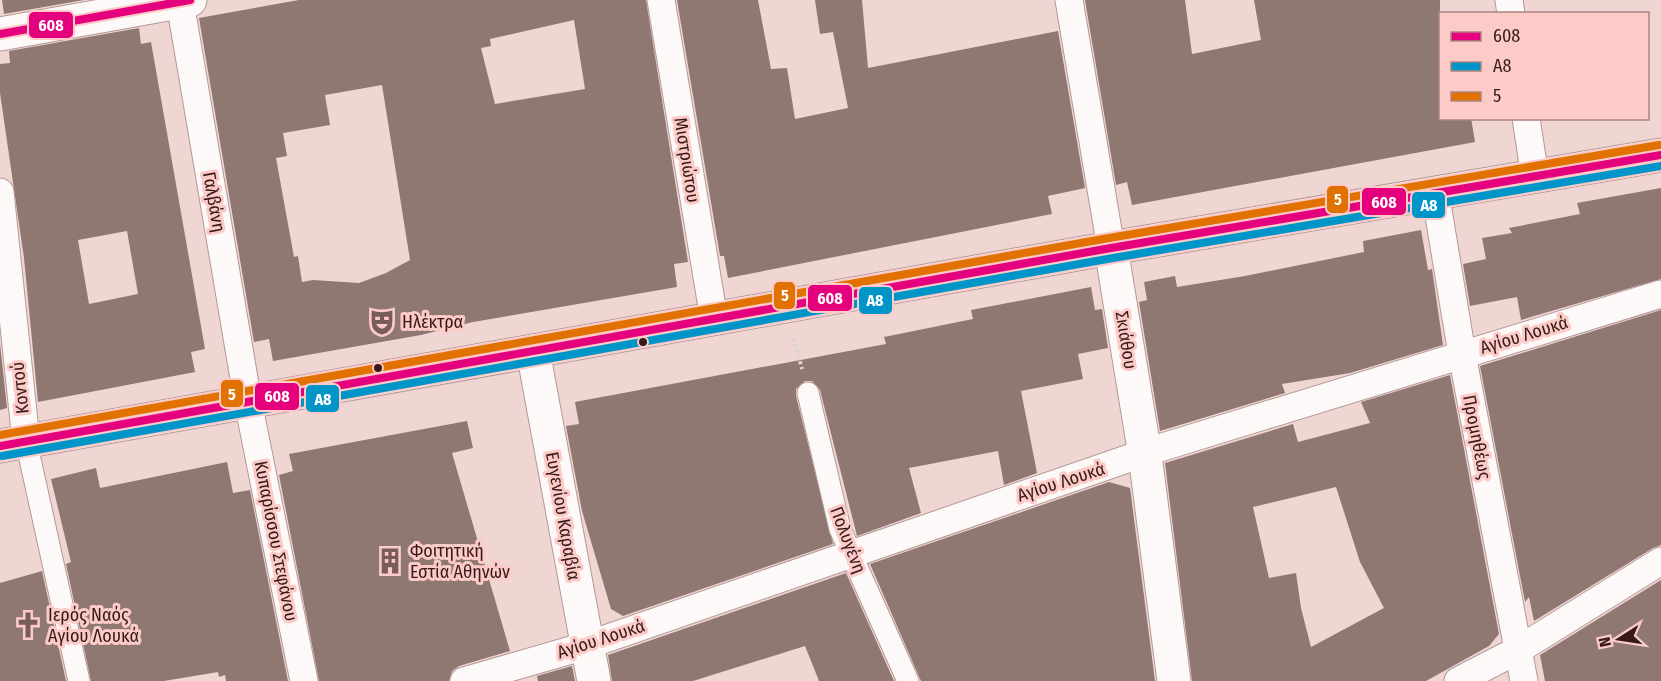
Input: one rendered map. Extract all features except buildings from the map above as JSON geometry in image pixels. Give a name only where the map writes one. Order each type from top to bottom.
[{"type":"main road","points":[[0,34],[185,1]]},
{"type":"main road","points":[[13,444],[1111,248],[1661,155]]},
{"type":"main road","name":"Σκιάθου","points":[[1111,248],[1145,455],[1174,681]]},
{"type":"main road","name":"Ευγενίου Καραβία","points":[[533,351],[585,646],[594,681]]},
{"type":"street","name":"Μιστριώτου","points":[[661,0],[714,319]]},
{"type":"street","name":"Σκιάθου","points":[[1069,0],[1111,248]]},
{"type":"street","name":"Γαλβάνη","points":[[185,1],[248,402]]},
{"type":"street","points":[[1526,120],[1535,177]]},
{"type":"street","name":"Κοντού","points":[[0,192],[13,444]]},
{"type":"street","name":"Προμηθέως","points":[[1435,192],[1462,354],[1524,681]]},
{"type":"street","name":"Αγίου Λουκά","points":[[464,681],[585,646],[851,552],[1145,455],[1153,450],[1661,294]]},
{"type":"street","name":"Πολυγένη","points":[[808,393],[840,529],[908,681]]},
{"type":"street","name":"Κυπαρίσσου Στεφάνου","points":[[248,402],[304,681]]},
{"type":"street","points":[[13,444],[79,681]]},
{"type":"street","points":[[1458,681],[1518,651],[1661,561]]},
{"type":"transit line","name":"608","points":[[0,34],[190,0]]},
{"type":"transit line","name":"5","points":[[0,435],[1109,238],[1659,145]]},
{"type":"transit line","name":"608","points":[[0,446],[1111,248],[1661,155]]},
{"type":"transit line","name":"A8","points":[[2,456],[1113,258],[1661,166]]},
{"type":"place","name":"Ηλέκτρα","points":[[382,322]]},
{"type":"place","name":"Φοιτητική Εστία Αθηνών","points":[[390,561]]},
{"type":"place","name":"Ιερός Ναός Αγίου Λουκά","points":[[28,625]]}]
